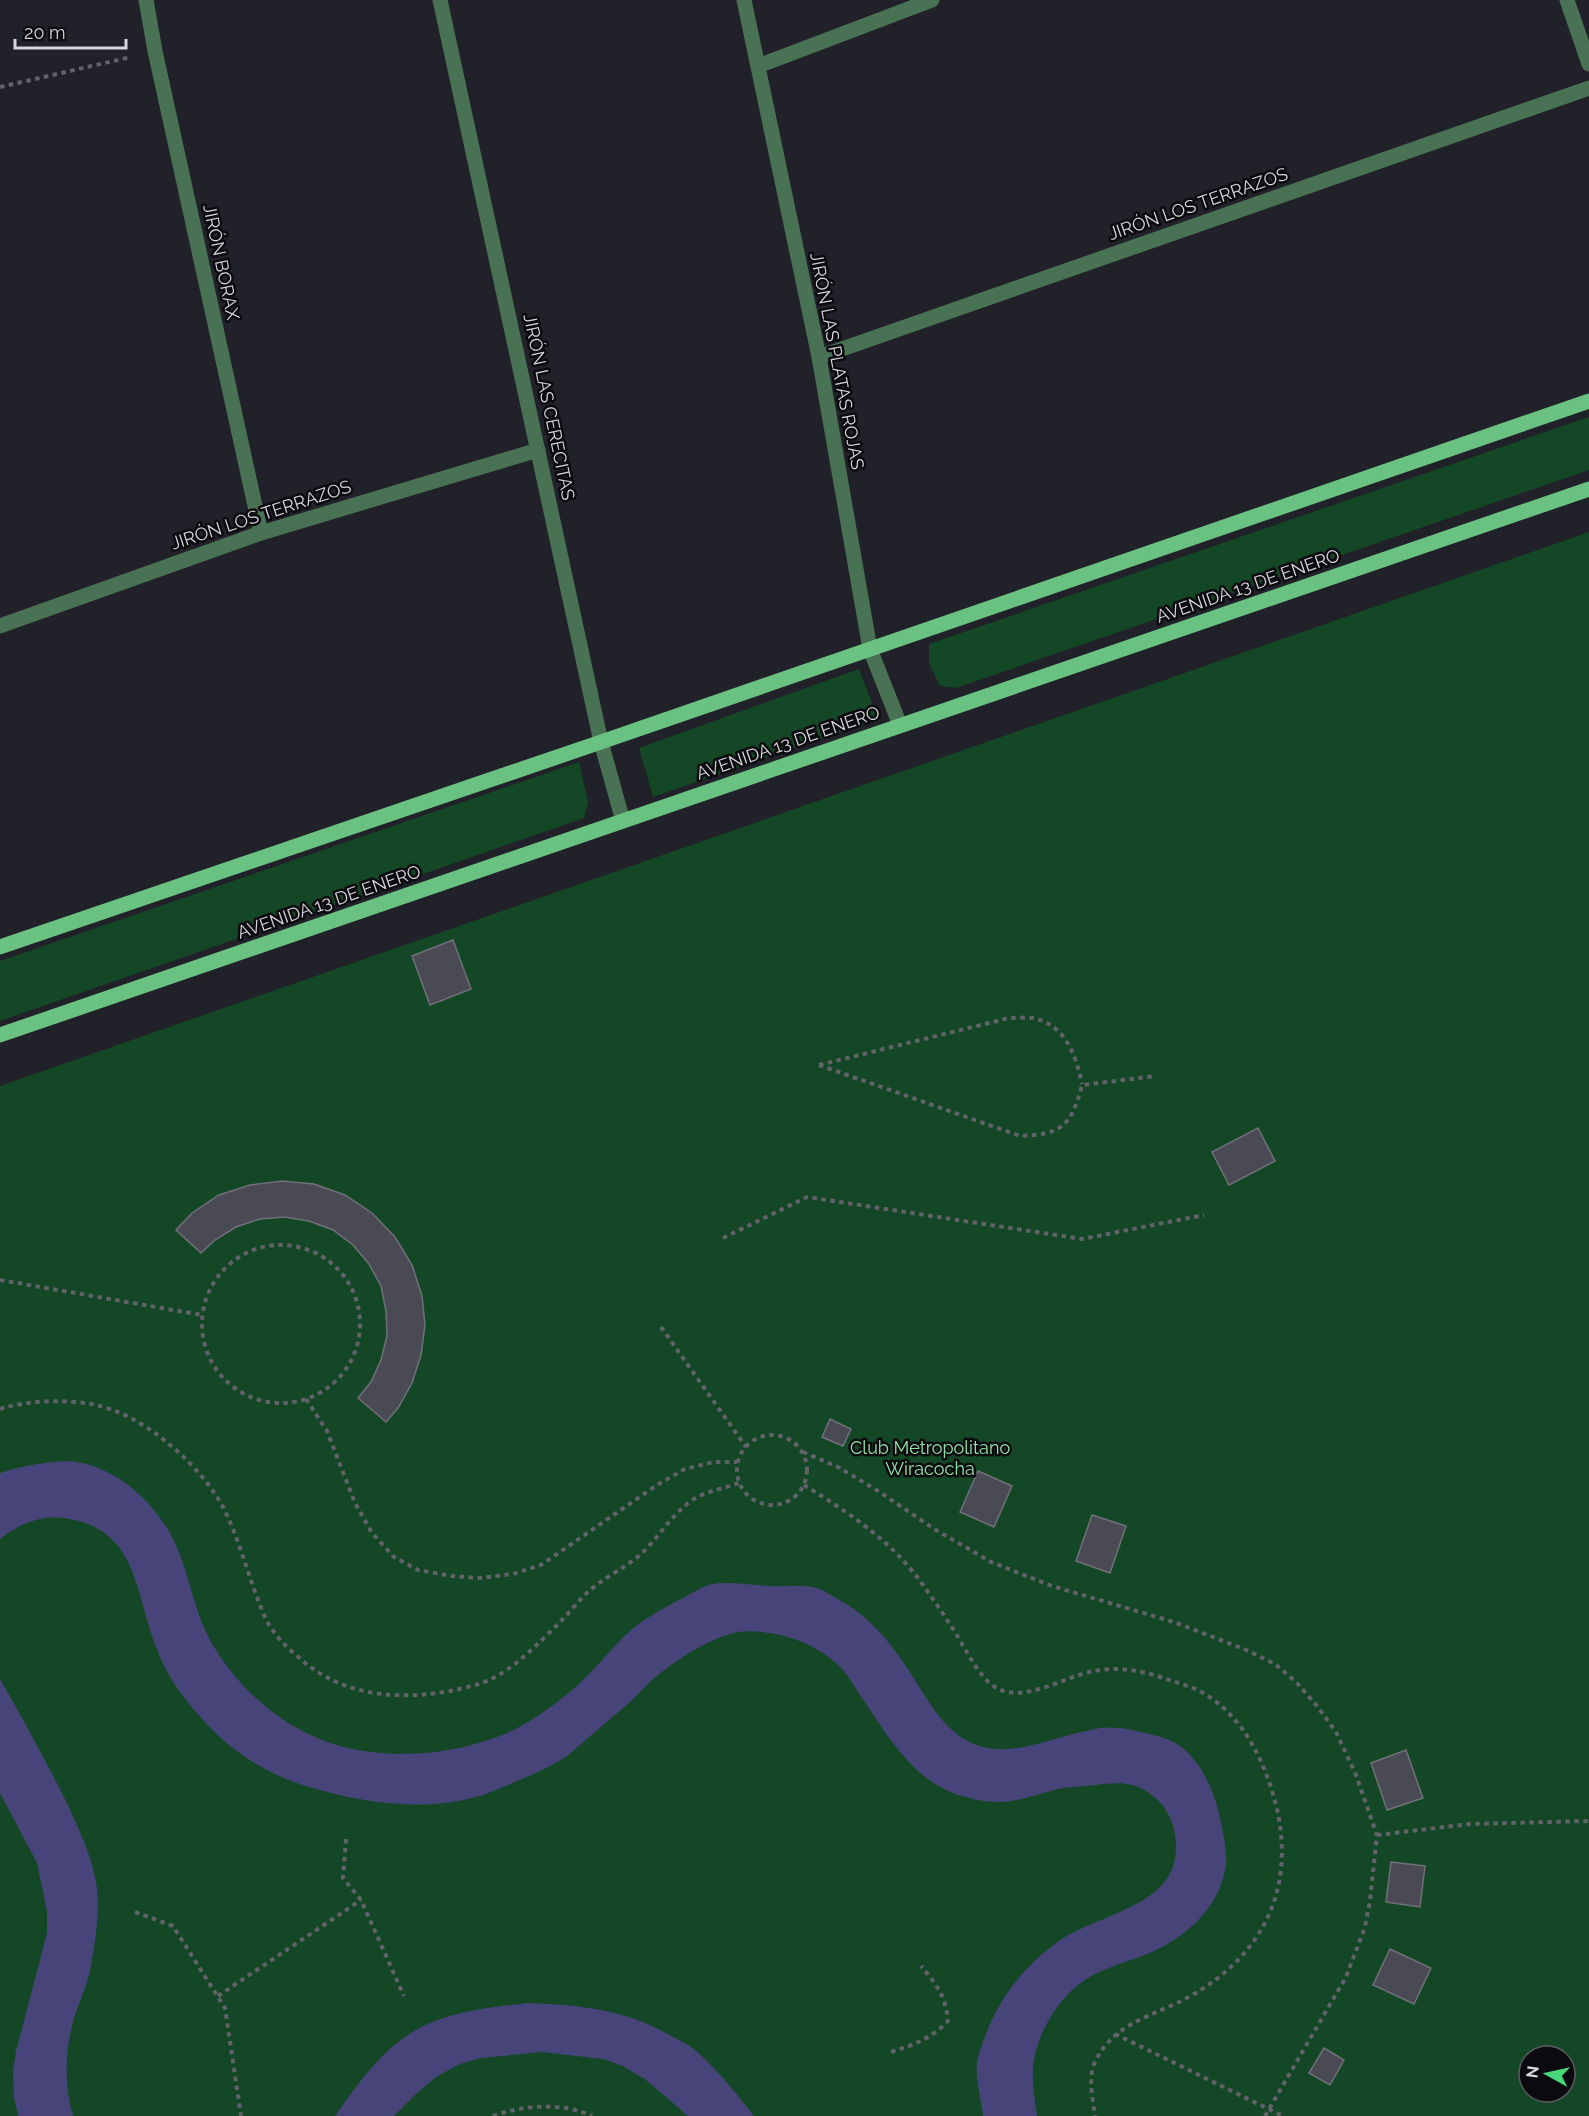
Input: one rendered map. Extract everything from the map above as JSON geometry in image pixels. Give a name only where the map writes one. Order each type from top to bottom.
[{"type":"main road","points":[[0,947],[1589,401]]},
{"type":"main road","name":"AVENIDA 13 DE ENERO","points":[[0,1035],[1589,489]]},
{"type":"street","name":"JIRÓN BORAX","points":[[146,0],[155,51],[261,533]]},
{"type":"street","name":"JIRÓN LAS CERECITAS","points":[[440,0],[601,742],[623,821]]},
{"type":"street","name":"JIRÓN LAS PLATAS ROJAS","points":[[744,0],[819,357],[870,649],[900,725]]},
{"type":"street","points":[[758,66],[932,0]]},
{"type":"street","points":[[1567,0],[1589,64]]},
{"type":"street","name":"JIRÓN LOS TERRAZOS","points":[[819,357],[1589,88]]},
{"type":"street","name":"JIRÓN LOS TERRAZOS","points":[[0,626],[261,533],[538,450]]},
{"type":"path","points":[[0,87],[155,51]]},
{"type":"path","points":[[1009,1018],[1034,1018],[1054,1028],[1070,1044],[1077,1061],[1082,1085],[1076,1108],[1062,1127],[1042,1135],[1020,1136],[819,1065],[1009,1018]]},
{"type":"path","points":[[1082,1085],[1156,1076]]},
{"type":"path","points":[[723,1238],[807,1197],[1082,1239],[1204,1215]]},
{"type":"path","points":[[270,1245],[295,1245],[319,1254],[339,1270],[354,1293],[359,1318],[357,1344],[347,1367],[329,1386],[306,1399],[280,1403],[254,1399],[231,1386],[214,1366],[204,1341],[202,1315],[210,1289],[224,1268],[245,1253],[270,1245]]},
{"type":"path","points":[[0,1280],[202,1315]]},
{"type":"path","points":[[661,1327],[746,1447]]},
{"type":"path","points":[[306,1399],[327,1431],[355,1503],[372,1533],[394,1557],[418,1570],[452,1576],[480,1578],[513,1574],[541,1565],[657,1485],[685,1469],[714,1462],[737,1462]]},
{"type":"path","points":[[0,1409],[39,1402],[97,1405],[126,1416],[155,1433],[179,1452],[222,1505],[238,1539],[266,1619],[283,1644],[306,1665],[339,1685],[373,1695],[404,1696],[440,1693],[489,1680],[526,1656],[590,1591],[644,1551],[668,1522],[695,1499],[739,1483]]},
{"type":"path","points":[[773,1434],[785,1436],[795,1443],[803,1452],[807,1462],[804,1485],[797,1495],[788,1502],[765,1505],[745,1493],[736,1473],[737,1462],[746,1447],[761,1436],[773,1434]]},
{"type":"path","points":[[803,1452],[838,1467],[936,1530],[991,1562],[1052,1586],[1174,1622],[1244,1649],[1275,1664],[1297,1683],[1336,1732],[1356,1775],[1377,1835],[1375,1870],[1365,1927],[1346,1977],[1265,2116]]},
{"type":"path","points":[[804,1485],[846,1511],[891,1550],[921,1582],[991,1685],[1015,1694],[1032,1691],[1095,1670],[1133,1670],[1154,1674],[1204,1694],[1227,1712],[1246,1732],[1259,1756],[1272,1787],[1283,1849],[1280,1884],[1270,1914],[1256,1938],[1220,1977],[1204,1989],[1139,2019],[1115,2034],[1094,2064],[1091,2076],[1095,2116]]},
{"type":"path","points":[[1377,1835],[1470,1824],[1589,1821]]},
{"type":"path","points":[[346,1839],[343,1878],[361,1900],[404,1996]]},
{"type":"path","points":[[218,1996],[361,1900]]},
{"type":"path","points":[[135,1911],[173,1926],[225,2008],[241,2116]]},
{"type":"path","points":[[891,2052],[921,2042],[936,2033],[948,2021],[947,2006],[937,1986],[921,1966]]},
{"type":"path","points":[[1115,2034],[1283,2116]]},
{"type":"path","points":[[493,2116],[531,2107],[559,2107],[592,2116]]},
{"type":"green space","points":[[1589,417],[1589,470],[956,688],[940,686],[929,663],[929,644]]},
{"type":"green space","name":"Club Metropolitano Wiracocha","points":[[1589,532],[1589,2116],[0,2116],[0,1086]]},
{"type":"green space","points":[[859,669],[878,719],[653,797],[639,748]]},
{"type":"green space","points":[[579,762],[588,802],[584,818],[0,1021],[0,961]]},
{"type":"shaded area","points":[[70,1461],[88,1464],[105,1471],[121,1480],[150,1505],[171,1535],[179,1552],[196,1607],[210,1640],[223,1661],[238,1680],[275,1714],[317,1738],[364,1751],[399,1754],[434,1752],[486,1741],[522,1726],[543,1712],[580,1683],[632,1629],[655,1613],[700,1589],[713,1584],[725,1583],[811,1587],[822,1590],[841,1601],[872,1624],[897,1653],[940,1718],[955,1733],[979,1746],[1010,1749],[1097,1728],[1111,1727],[1158,1736],[1180,1746],[1203,1772],[1217,1805],[1226,1855],[1223,1880],[1208,1909],[1184,1933],[1157,1950],[1089,1977],[1073,1990],[1056,2009],[1043,2033],[1035,2057],[1033,2081],[1037,2116],[983,2116],[977,2081],[977,2061],[992,2020],[1015,1982],[1059,1941],[1139,1902],[1157,1890],[1169,1875],[1175,1855],[1174,1830],[1169,1815],[1153,1796],[1132,1785],[1115,1783],[1061,1788],[1019,1800],[1002,1802],[958,1795],[928,1779],[902,1755],[846,1674],[833,1661],[818,1650],[793,1638],[752,1631],[727,1635],[685,1656],[653,1679],[634,1699],[565,1757],[538,1772],[483,1795],[440,1804],[395,1804],[351,1798],[309,1787],[271,1772],[238,1752],[209,1727],[183,1696],[172,1681],[160,1656],[127,1560],[117,1545],[105,1534],[89,1525],[69,1519],[50,1518],[24,1524],[0,1539],[0,1473],[34,1464]]},
{"type":"shaded area","points":[[0,1679],[63,1795],[84,1841],[95,1877],[98,1908],[91,1966],[68,2045],[67,2081],[73,2116],[18,2116],[14,2097],[13,2072],[16,2051],[47,1933],[47,1911],[37,1863],[0,1793]]},
{"type":"shaded area","points":[[528,2003],[602,2010],[654,2027],[695,2050],[719,2073],[754,2116],[688,2116],[646,2080],[623,2066],[603,2059],[542,2052],[481,2058],[460,2064],[436,2077],[394,2116],[335,2116],[375,2063],[405,2037],[433,2022],[464,2012]]},
{"type":"building","points":[[453,940],[471,989],[430,1005],[412,956]]},
{"type":"building","points":[[1258,1128],[1275,1161],[1229,1185],[1212,1152]]},
{"type":"building","points":[[282,1181],[314,1184],[345,1195],[372,1213],[395,1237],[412,1265],[422,1296],[425,1325],[421,1355],[412,1383],[398,1408],[386,1422],[358,1398],[371,1382],[381,1360],[387,1336],[386,1311],[381,1286],[369,1264],[353,1245],[333,1230],[309,1221],[284,1217],[260,1219],[236,1227],[215,1240],[201,1253],[176,1230],[192,1213],[219,1195],[250,1185]]},
{"type":"building","points":[[830,1419],[851,1429],[843,1446],[822,1437]]},
{"type":"building","points":[[978,1471],[1012,1486],[994,1527],[960,1512]]},
{"type":"building","points":[[1092,1515],[1126,1526],[1110,1573],[1076,1561]]},
{"type":"building","points":[[1406,1750],[1423,1798],[1387,1810],[1371,1763]]},
{"type":"building","points":[[1391,1862],[1425,1866],[1420,1907],[1386,1902]]},
{"type":"building","points":[[1390,1949],[1431,1968],[1414,2004],[1373,1985]]},
{"type":"building","points":[[1324,2048],[1344,2060],[1330,2085],[1309,2073]]}]
